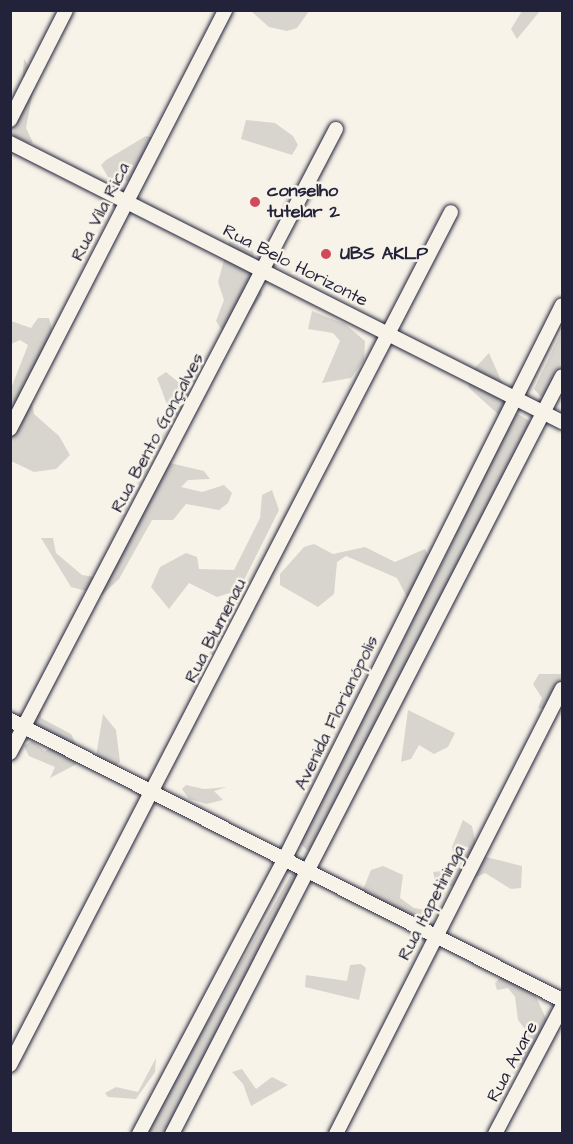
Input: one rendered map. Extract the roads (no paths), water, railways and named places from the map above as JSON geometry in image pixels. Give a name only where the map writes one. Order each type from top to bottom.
[{"type":"street","points":[[10,120],[66,10]]},
{"type":"street","name":"Rua Vila Rica","points":[[10,429],[225,10]]},
{"type":"street","name":"Rua Bento Gonçalves","points":[[10,753],[265,269],[336,129]]},
{"type":"street","name":"Rua Belo Horizonte","points":[[10,143],[265,269],[562,422]]},
{"type":"street","name":"Rua Blumenau","points":[[10,1065],[153,795],[386,333],[451,212]]},
{"type":"street","name":"Avenida Florianópolis","points":[[139,1134],[285,858],[562,305]]},
{"type":"street","points":[[172,1134],[312,870],[562,376]]},
{"type":"street","name":"Rua Itapetininga","points":[[336,1134],[436,933],[562,689]]},
{"type":"street","points":[[10,720],[153,795],[312,870],[562,1000]]},
{"type":"street","name":"Rua Avare","points":[[495,1134],[562,1007]]},
{"type":"place","name":"conselho tutelar 2","points":[[255,202]]},
{"type":"place","name":"UBS AKLP","points":[[326,254]]}]
